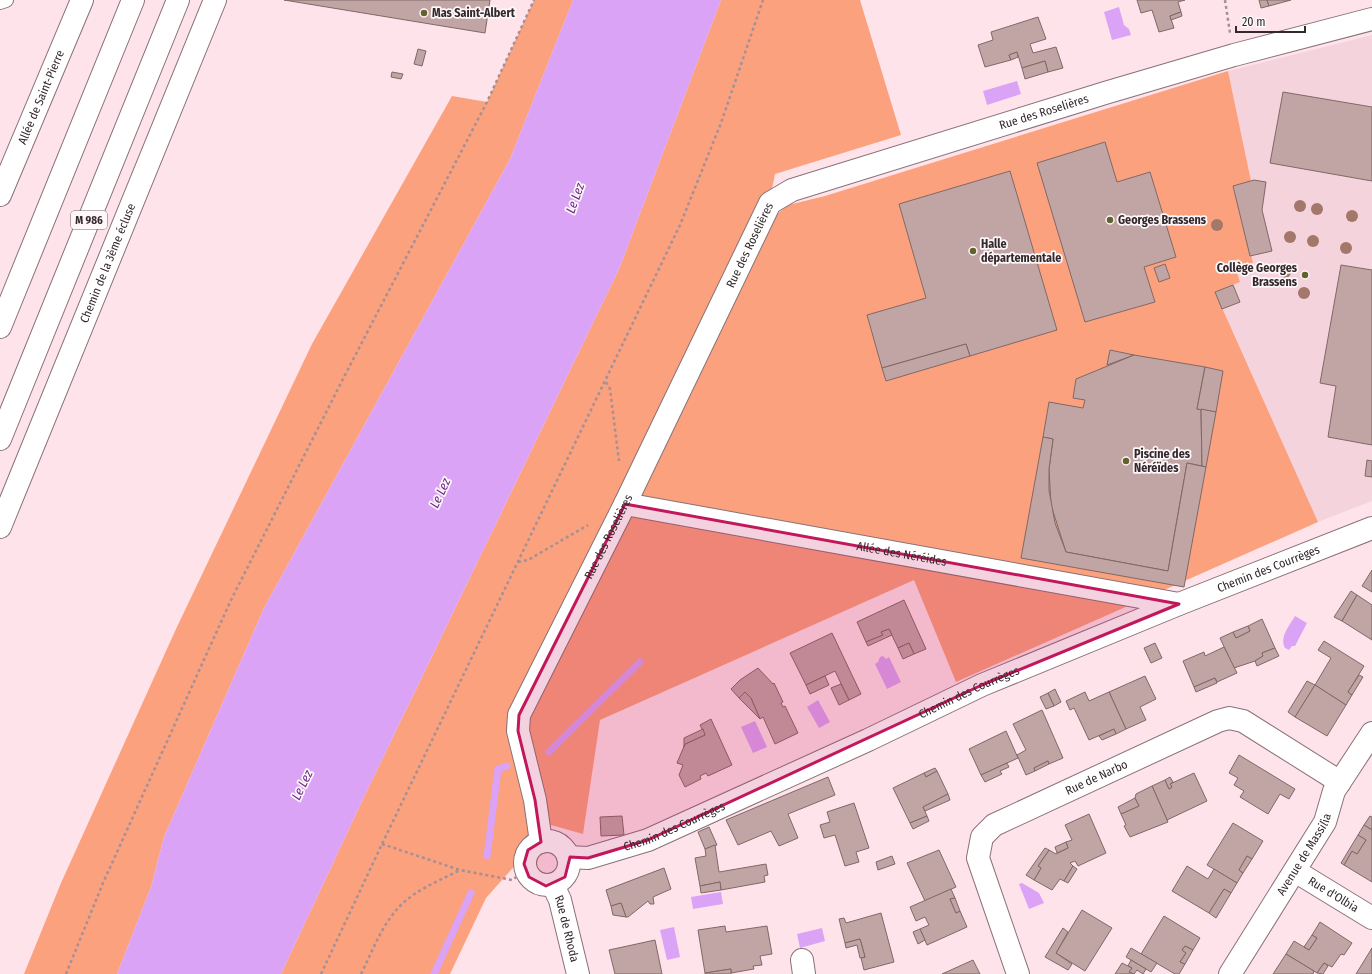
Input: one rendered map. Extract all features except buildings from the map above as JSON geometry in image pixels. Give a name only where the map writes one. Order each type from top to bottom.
[{"type":"street","name":"Allée de Saint-Pierre","points":[[0,195],[82,0]]},
{"type":"street","points":[[0,327],[133,0]]},
{"type":"street","name":"M 986","points":[[0,440],[178,0]]},
{"type":"street","name":"Chemin de la 3ème écluse","points":[[0,527],[215,0]]},
{"type":"street","name":"Rue des Roselières","points":[[541,842],[535,800],[518,731],[520,715],[770,203],[792,190],[1105,93],[1234,55],[1372,19]]},
{"type":"street","name":"Allée des Néréides","points":[[624,504],[1179,604]]},
{"type":"street","name":"Chemin des Courrèges","points":[[568,857],[588,858],[648,840],[868,740],[982,685],[1179,604],[1372,528]]},
{"type":"street","name":"Rue de Narbo","points":[[1018,974],[978,858],[982,837],[994,826],[1218,721],[1229,718],[1243,721],[1340,782]]},
{"type":"street","name":"Avenue de Massilia","points":[[1230,974],[1325,822],[1334,791],[1372,733]]},
{"type":"street","points":[[541,842],[554,842],[565,851],[568,857],[568,871],[560,882],[553,885],[540,885],[529,877],[524,864],[528,850],[541,842]]},
{"type":"street","name":"Rue d'Olbia","points":[[1295,871],[1372,918]]},
{"type":"street","name":"Rue de Rhoda","points":[[553,885],[560,900],[578,974]]},
{"type":"lane","points":[[0,2],[6,0]]},
{"type":"path","points":[[66,974],[103,883],[231,600],[345,375],[487,102],[534,0]]},
{"type":"path","points":[[321,974],[680,225],[720,123],[763,0]]},
{"type":"path","points":[[1225,0],[1234,55]]},
{"type":"path","points":[[606,382],[610,389],[620,466]]},
{"type":"path","points":[[518,562],[528,560],[590,524]]},
{"type":"path","points":[[382,844],[460,870],[512,880],[526,871]]},
{"type":"path","points":[[362,974],[384,926],[402,904],[416,894],[460,870]]},
{"type":"highlighted area","points":[[625,504],[1179,604],[982,685],[648,840],[588,858],[570,857],[565,877],[546,886],[529,877],[524,864],[528,850],[541,842],[535,800],[518,731],[519,715]]},
{"type":"shaded area","points":[[534,0],[573,0],[510,159],[264,608],[164,837],[151,887],[117,974],[24,974],[61,883],[176,629],[312,344],[452,96],[487,102]]},
{"type":"shaded area","points":[[721,0],[860,0],[901,135],[775,174],[765,224],[788,205],[825,196],[1228,71],[1251,181],[1233,186],[1253,263],[1236,269],[1240,282],[1215,292],[1318,522],[956,682],[914,580],[600,720],[583,834],[551,825],[486,898],[450,974],[281,974],[363,799],[619,269]]},
{"type":"shaded area","name":"Collège Georges Brassens","points":[[1372,35],[1372,501],[1318,522],[1215,291],[1240,282],[1236,269],[1233,186],[1251,181],[1228,71]]},
{"type":"water","name":"Le Lez","points":[[573,0],[721,0],[619,269],[363,799],[281,974],[117,974],[151,887],[164,837],[264,608],[510,159]]},
{"type":"water","points":[[1119,7],[1124,25],[1129,29],[1131,35],[1112,40],[1104,12]]},
{"type":"water","points":[[1017,81],[1021,94],[987,105],[983,91]]},
{"type":"water","points":[[1295,616],[1307,623],[1295,646],[1292,646],[1289,650],[1285,648],[1283,640],[1286,631]]},
{"type":"water","points":[[883,656],[886,659],[889,657],[901,682],[887,689],[875,664],[878,662],[880,657]]},
{"type":"water","points":[[818,700],[830,722],[819,728],[807,707]]},
{"type":"water","points":[[755,721],[767,747],[753,753],[741,727]]},
{"type":"water","points":[[1022,883],[1039,893],[1044,903],[1029,909],[1019,884]]},
{"type":"water","points":[[721,892],[723,904],[693,909],[691,897]]},
{"type":"water","points":[[674,927],[680,957],[667,960],[660,930]]},
{"type":"water","points":[[822,928],[825,941],[800,948],[797,934]]},
{"type":"waterway","points":[[549,752],[640,662]]},
{"type":"waterway","points":[[487,856],[498,769],[507,766]]},
{"type":"waterway","points":[[434,974],[471,893]]},
{"type":"place","name":"Mas Saint-Albert","points":[[424,13]]},
{"type":"place","name":"Georges Brassens","points":[[1110,220]]},
{"type":"place","name":"Halle départementale","points":[[973,251]]},
{"type":"place","name":"Collège Georges Brassens","points":[[1305,275]]},
{"type":"place","name":"Piscine des Néréïdes","points":[[1126,461]]}]
